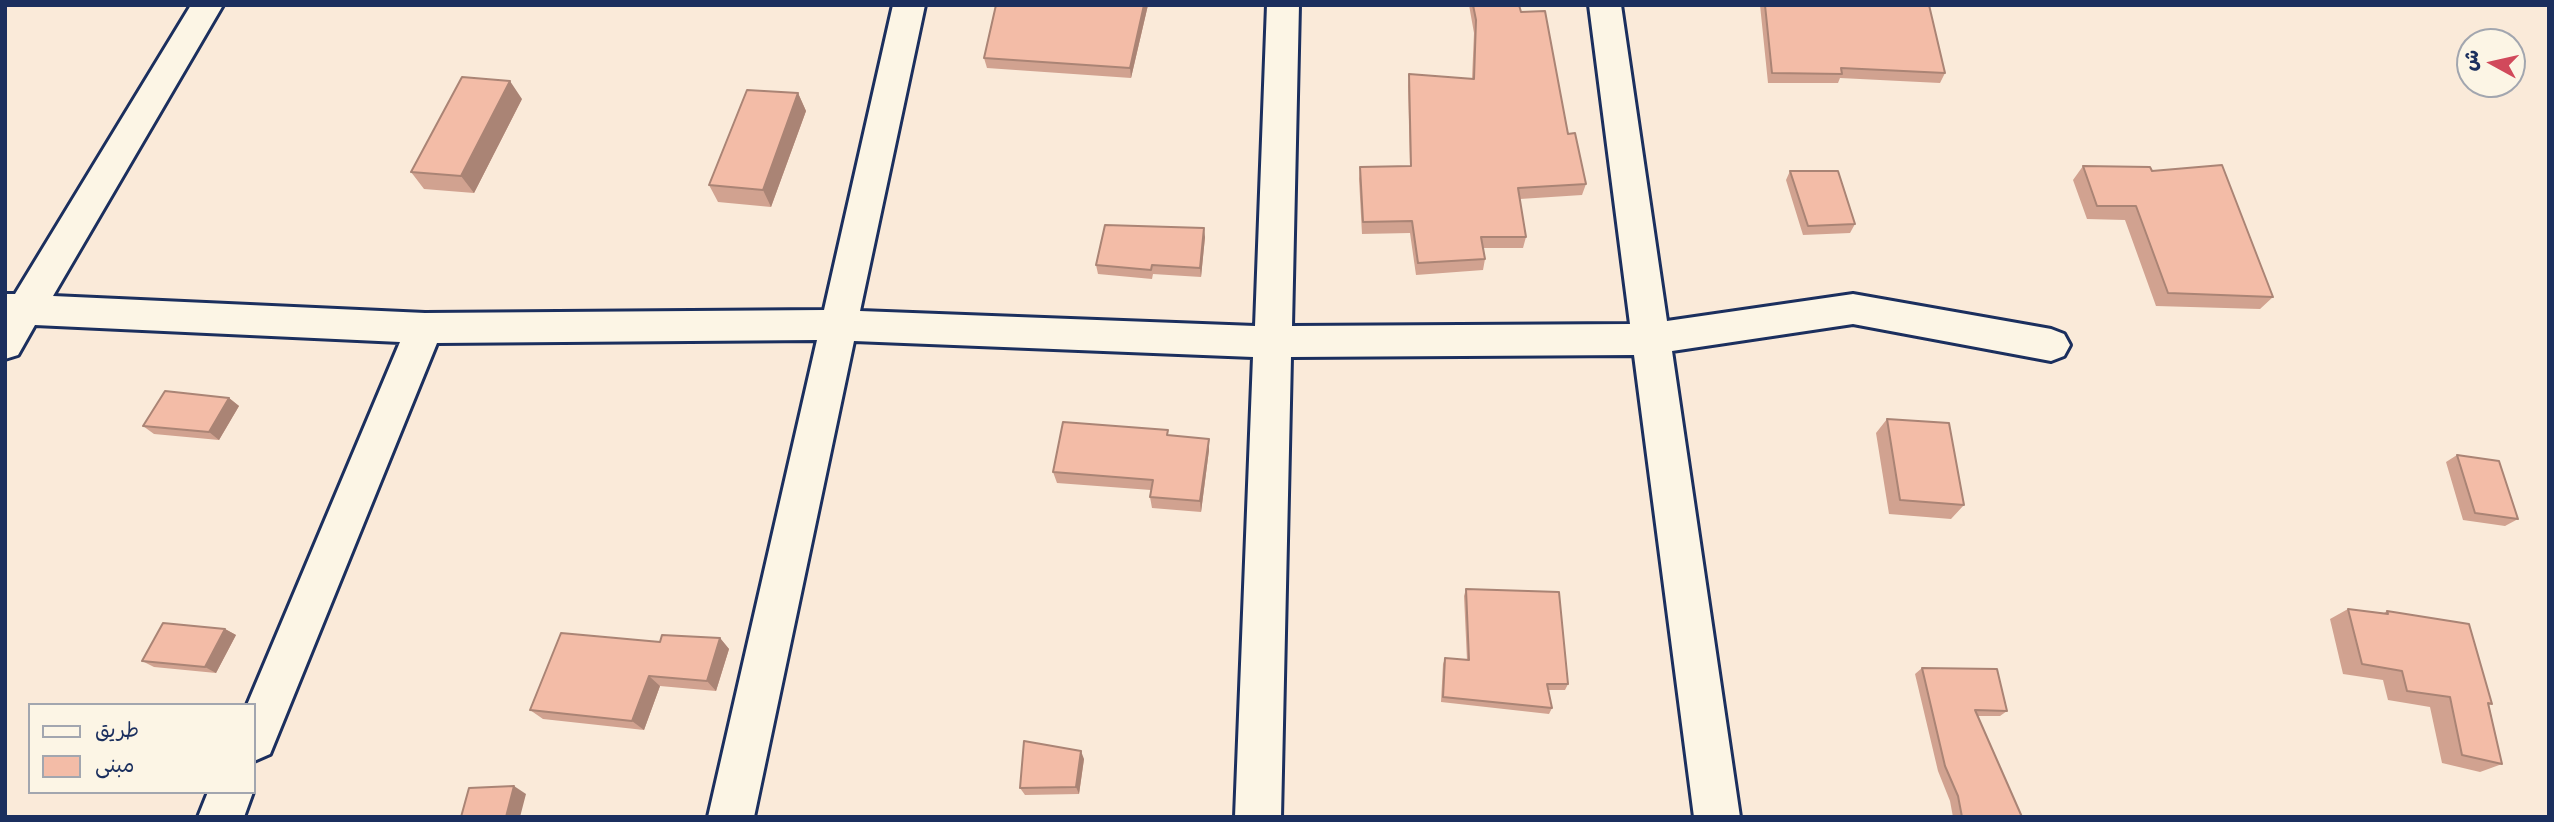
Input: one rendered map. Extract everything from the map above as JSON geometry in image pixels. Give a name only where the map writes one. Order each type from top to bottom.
[{"type":"street","points":[[5,344],[15,310],[207,5]]},
{"type":"street","points":[[731,817],[909,5]]},
{"type":"street","points":[[1258,817],[1283,5]]},
{"type":"street","points":[[1605,5],[1717,817]]},
{"type":"street","points":[[15,310],[425,328],[840,325],[1272,342],[1651,339],[1853,309],[2051,345]]},
{"type":"street","points":[[256,733],[425,328]]},
{"type":"street","points":[[221,817],[230,794]]},
{"type":"building","points":[[996,5],[1144,5],[1130,68],[984,58]]},
{"type":"building","points":[[1473,5],[1519,5],[1521,12],[1545,11],[1568,134],[1575,133],[1586,184],[1518,188],[1526,237],[1481,237],[1485,259],[1418,263],[1412,221],[1363,222],[1360,167],[1411,166],[1409,74],[1474,79],[1476,20]]},
{"type":"building","points":[[1765,5],[1929,5],[1945,73],[1841,68],[1842,74],[1772,73]]},
{"type":"building","points":[[462,77],[510,81],[461,176],[411,172]]},
{"type":"building","points":[[747,90],[798,93],[763,190],[709,185]]},
{"type":"building","points":[[2222,165],[2273,297],[2168,293],[2136,206],[2097,206],[2083,166],[2150,167],[2152,171]]},
{"type":"building","points":[[1790,171],[1838,171],[1855,224],[1808,226]]},
{"type":"building","points":[[1105,225],[1204,228],[1200,268],[1152,265],[1151,270],[1096,265]]},
{"type":"building","points":[[165,391],[229,398],[209,432],[143,426]]},
{"type":"building","points":[[1887,419],[1949,423],[1964,505],[1900,500]]},
{"type":"building","points":[[1063,422],[1168,430],[1167,435],[1209,439],[1200,501],[1150,497],[1153,480],[1053,472]]},
{"type":"building","points":[[2457,455],[2499,461],[2518,519],[2475,513]]},
{"type":"building","points":[[1466,589],[1559,592],[1568,684],[1547,684],[1552,708],[1443,697],[1445,658],[1469,660]]},
{"type":"building","points":[[2348,609],[2388,614],[2387,611],[2469,624],[2492,704],[2488,703],[2502,764],[2462,755],[2450,697],[2407,691],[2402,671],[2362,664]]},
{"type":"building","points":[[163,623],[225,629],[205,667],[142,661]]},
{"type":"building","points":[[561,633],[660,642],[662,635],[720,638],[707,681],[649,676],[632,721],[530,710]]},
{"type":"building","points":[[1922,668],[1997,669],[2007,711],[1975,710],[2022,817],[1962,817],[1958,796],[1945,766]]},
{"type":"building","points":[[1024,741],[1081,751],[1076,787],[1020,788]]},
{"type":"building","points":[[514,786],[506,817],[461,817],[469,788]]}]
